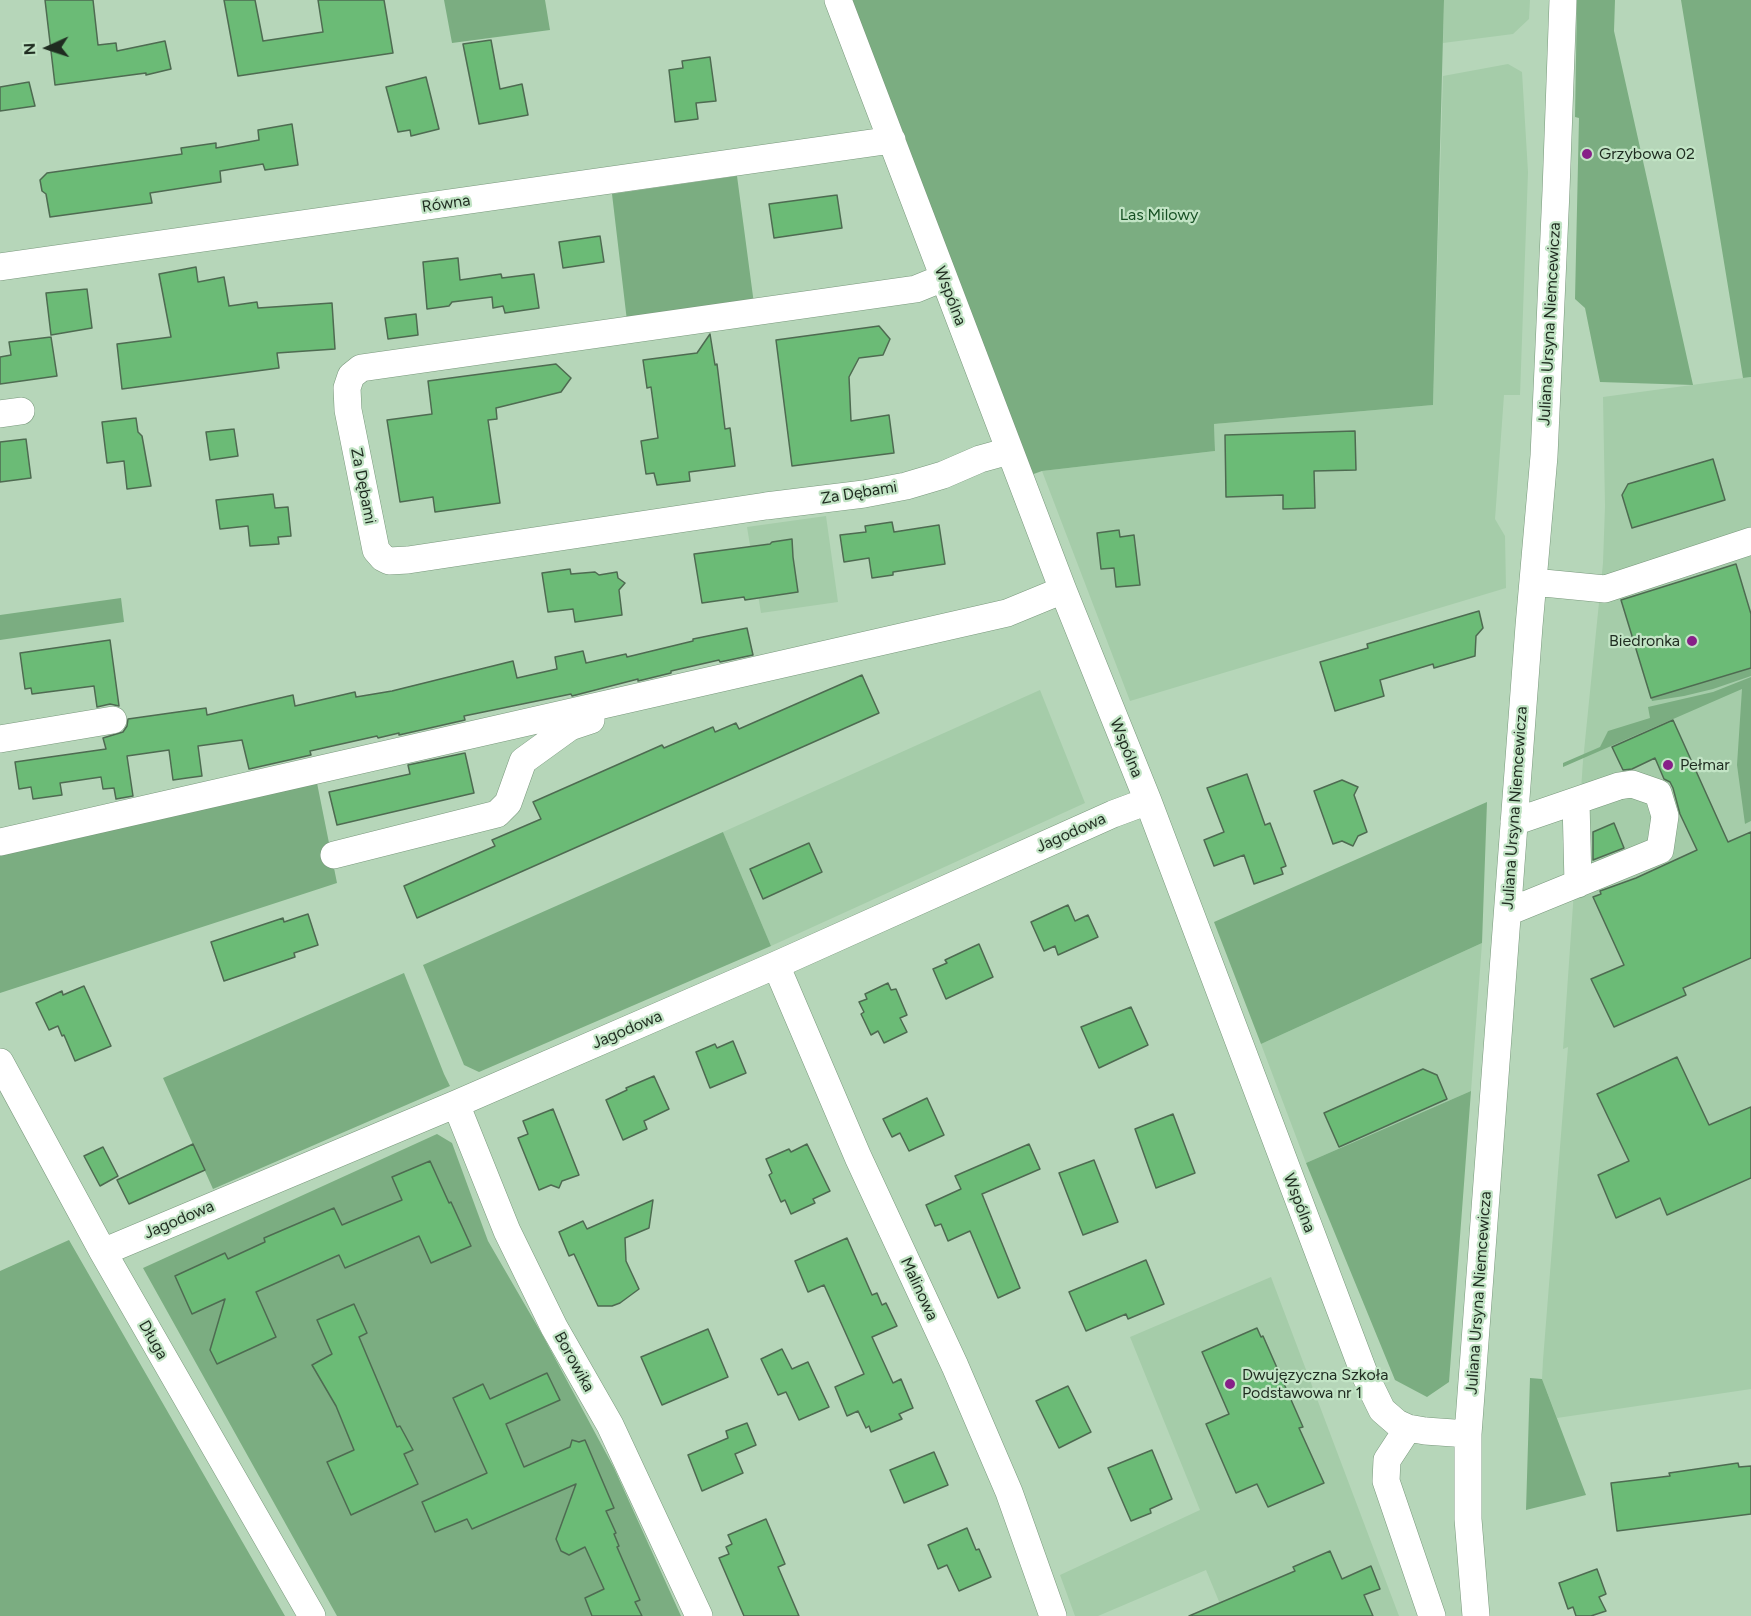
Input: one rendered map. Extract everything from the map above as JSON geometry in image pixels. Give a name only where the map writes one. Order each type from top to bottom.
[{"type":"street","name":"Wspólna","points":[[838,0],[1009,452],[1148,801],[1364,1373],[1382,1410],[1397,1423],[1425,1431],[1468,1434]]},
{"type":"street","name":"Juliana Ursyna Niemcewicza","points":[[1476,1616],[1468,1519],[1468,1434],[1544,456],[1563,0]]},
{"type":"street","name":"Równa","points":[[0,267],[892,140]]},
{"type":"street","name":"Za Dębami","points":[[943,278],[916,289],[361,368],[351,376],[347,388],[348,410],[376,550],[389,561],[408,560],[766,506],[864,494],[906,486],[943,475],[980,459],[1009,452]]},
{"type":"street","points":[[1533,582],[1605,589],[1751,541]]},
{"type":"street","points":[[0,842],[1067,600]]},
{"type":"street","points":[[334,855],[496,814],[508,803],[523,761],[570,727],[581,723],[1067,600]]},
{"type":"street","points":[[0,739],[113,720]]},
{"type":"street","points":[[1508,912],[1660,850],[1665,816],[1658,793],[1632,784],[1619,786],[1514,822]]},
{"type":"street","name":"Jagodowa","points":[[103,1252],[456,1104],[776,965],[1113,814],[1148,801]]},
{"type":"street","points":[[1576,801],[1578,884]]},
{"type":"street","name":"Malinowa","points":[[776,965],[858,1157],[955,1366],[1009,1492],[1053,1616]]},
{"type":"street","name":"Długa","points":[[0,1062],[103,1252],[312,1616]]},
{"type":"street","name":"Borowika","points":[[456,1104],[507,1232],[554,1326],[610,1425],[699,1616]]},
{"type":"street","points":[[1408,1428],[1387,1460],[1386,1481],[1432,1616]]},
{"type":"shaded area","points":[[1444,0],[1530,0],[1529,19],[1513,34],[1443,43]]},
{"type":"shaded area","points":[[1508,64],[1522,72],[1528,172],[1520,395],[1504,395],[1495,519],[1505,536],[1506,588],[1130,701],[1042,471],[1215,451],[1214,424],[1433,405],[1443,76]]},
{"type":"shaded area","points":[[1751,377],[1751,684],[1745,824],[1751,821],[1751,1389],[1557,1418],[1542,1379],[1568,1047],[1563,1049],[1583,761],[1603,563],[1605,506],[1603,397]]},
{"type":"shaded area","points":[[826,516],[838,602],[761,613],[747,527]]},
{"type":"shaded area","points":[[1040,690],[1085,803],[771,946],[723,832]]},
{"type":"shaded area","points":[[1482,943],[1471,1091],[1306,1163],[1261,1044]]},
{"type":"shaded area","points":[[1271,1277],[1399,1616],[1225,1616],[1206,1570],[1098,1616],[1075,1616],[1060,1575],[1200,1510],[1130,1337]]},
{"type":"green space","points":[[444,0],[545,0],[550,30],[452,43]]},
{"type":"green space","name":"Las Milowy","points":[[846,0],[1444,0],[1433,405],[1214,424],[1215,451],[1042,471],[1028,476]]},
{"type":"green space","points":[[1577,0],[1615,0],[1614,31],[1693,385],[1600,382],[1585,308],[1575,299],[1579,118],[1575,117]]},
{"type":"green space","points":[[1681,0],[1751,0],[1751,377],[1743,378]]},
{"type":"green space","points":[[737,176],[754,304],[627,321],[612,194]]},
{"type":"green space","points":[[121,598],[124,622],[0,640],[0,615]]},
{"type":"green space","points":[[1751,668],[1751,676],[1713,689],[1652,701],[1651,698]]},
{"type":"green space","points":[[1751,677],[1751,821],[1745,824],[1737,765],[1742,689],[1563,767],[1563,763],[1600,747],[1608,731],[1650,718],[1648,707],[1713,692]]},
{"type":"green space","points":[[316,778],[337,883],[0,993],[0,851]]},
{"type":"green space","points":[[1487,802],[1482,943],[1261,1044],[1214,922]]},
{"type":"green space","points":[[723,832],[771,946],[479,1072],[464,1065],[423,965]]},
{"type":"green space","points":[[404,973],[450,1086],[213,1189],[163,1078]]},
{"type":"green space","points":[[1471,1091],[1449,1382],[1427,1397],[1395,1380],[1306,1163]]},
{"type":"green space","points":[[437,1134],[452,1143],[488,1241],[543,1336],[614,1468],[681,1616],[337,1616],[143,1268]]},
{"type":"green space","points":[[69,1240],[285,1616],[0,1616],[0,1271]]},
{"type":"green space","points":[[1530,1378],[1542,1379],[1586,1495],[1526,1510]]},
{"type":"building","points":[[45,0],[93,0],[98,45],[116,43],[117,51],[165,41],[171,69],[146,75],[146,73],[55,85]]},
{"type":"building","points":[[224,0],[255,0],[263,41],[323,32],[318,0],[384,0],[393,53],[238,76]]},
{"type":"building","points":[[491,40],[500,89],[522,84],[528,115],[479,124],[463,44]]},
{"type":"building","points":[[710,57],[716,101],[696,103],[698,119],[675,122],[669,70],[683,68],[682,61]]},
{"type":"building","points":[[426,77],[439,129],[411,136],[410,130],[398,132],[386,87]]},
{"type":"building","points":[[29,82],[35,106],[0,111],[0,87]]},
{"type":"building","points":[[292,124],[298,165],[265,170],[263,164],[220,171],[221,182],[150,193],[152,203],[50,217],[46,194],[42,191],[40,180],[47,173],[182,154],[181,148],[216,143],[216,148],[259,140],[258,130]]},
{"type":"building","points":[[837,195],[842,228],[774,238],[769,204]]},
{"type":"building","points":[[600,236],[604,262],[563,268],[559,242]]},
{"type":"building","points":[[458,258],[460,280],[501,274],[502,278],[534,274],[539,308],[505,313],[503,306],[493,308],[492,297],[452,302],[449,306],[427,309],[423,262]]},
{"type":"building","points":[[196,267],[198,282],[224,277],[229,306],[257,302],[258,308],[332,303],[335,349],[277,353],[279,368],[122,389],[117,344],[171,337],[159,274]]},
{"type":"building","points":[[87,289],[92,328],[51,335],[46,293]]},
{"type":"building","points":[[416,314],[418,335],[388,339],[385,318]]},
{"type":"building","points":[[879,326],[890,339],[883,355],[859,358],[849,377],[851,421],[889,415],[894,453],[792,466],[776,340]]},
{"type":"building","points":[[710,334],[715,365],[717,364],[725,429],[730,428],[735,466],[689,472],[690,481],[657,485],[654,473],[646,474],[641,441],[658,438],[651,387],[647,388],[643,360],[697,353]]},
{"type":"building","points":[[51,337],[57,376],[0,384],[0,357],[11,355],[9,342]]},
{"type":"building","points":[[556,364],[571,378],[561,392],[496,408],[497,419],[488,420],[500,503],[435,512],[433,497],[400,502],[387,420],[432,414],[428,381]]},
{"type":"building","points":[[136,418],[138,432],[142,436],[151,486],[127,489],[124,461],[107,463],[102,422]]},
{"type":"building","points":[[234,429],[238,456],[210,460],[206,432]]},
{"type":"building","points":[[1355,431],[1356,470],[1314,471],[1315,508],[1283,509],[1283,495],[1226,497],[1225,435]]},
{"type":"building","points":[[26,439],[31,478],[0,482],[0,442]]},
{"type":"building","points":[[1713,459],[1725,500],[1632,528],[1622,495],[1628,484]]},
{"type":"building","points":[[273,494],[275,508],[288,507],[291,536],[278,537],[279,544],[250,546],[248,526],[220,529],[216,500]]},
{"type":"building","points":[[892,522],[894,532],[939,525],[945,564],[893,572],[893,575],[872,578],[869,558],[844,562],[840,535],[866,532],[865,526]]},
{"type":"building","points":[[1119,530],[1120,537],[1134,535],[1140,585],[1116,587],[1114,568],[1101,569],[1097,533]]},
{"type":"building","points":[[792,539],[798,592],[745,600],[744,597],[702,603],[694,554]]},
{"type":"building","name":"Biedronka","points":[[1736,564],[1751,614],[1751,668],[1651,698],[1621,600]]},
{"type":"building","points":[[570,569],[571,574],[595,572],[599,575],[617,572],[618,578],[625,583],[619,590],[622,615],[575,622],[573,609],[548,612],[542,573]]},
{"type":"building","points":[[1479,611],[1483,628],[1476,636],[1475,656],[1434,668],[1433,664],[1380,680],[1384,696],[1335,711],[1320,662],[1368,648],[1367,644]]},
{"type":"building","points":[[747,628],[753,655],[720,662],[719,660],[572,696],[571,694],[464,716],[465,720],[310,751],[311,755],[249,769],[242,740],[198,746],[202,776],[173,780],[169,750],[127,756],[133,796],[116,799],[114,788],[103,789],[101,777],[60,783],[62,795],[33,799],[31,787],[19,789],[15,762],[106,749],[103,738],[123,732],[128,719],[206,708],[207,715],[293,695],[295,706],[355,692],[356,697],[392,691],[513,661],[517,678],[557,669],[555,657],[583,651],[586,663],[626,654],[627,657],[693,641],[693,639]]},
{"type":"building","points":[[110,640],[119,706],[110,704],[97,707],[94,686],[32,694],[31,688],[25,689],[20,653]]},
{"type":"building","points":[[862,675],[879,713],[417,918],[404,886],[495,846],[492,840],[541,819],[533,802],[662,745],[664,748],[713,727],[715,732],[736,723],[739,729]]},
{"type":"building","points":[[1673,720],[1728,842],[1751,832],[1751,958],[1683,988],[1686,995],[1614,1027],[1591,979],[1624,965],[1593,897],[1601,894],[1600,891],[1636,878],[1697,850],[1680,814],[1673,788],[1670,782],[1664,779],[1655,758],[1632,769],[1623,770],[1612,747]]},
{"type":"building","points":[[465,753],[474,793],[337,825],[329,792],[410,774],[408,765]]},
{"type":"building","points":[[1247,774],[1265,825],[1270,823],[1286,866],[1281,868],[1283,874],[1254,884],[1244,855],[1214,866],[1204,840],[1224,832],[1207,788]]},
{"type":"building","points":[[1342,780],[1358,787],[1354,795],[1367,832],[1358,836],[1353,846],[1342,841],[1333,844],[1314,791]]},
{"type":"building","points":[[1614,823],[1624,848],[1593,860],[1593,832]]},
{"type":"building","points":[[809,843],[822,872],[763,899],[750,869]]},
{"type":"building","points":[[1068,905],[1075,921],[1088,915],[1098,937],[1058,955],[1055,946],[1044,951],[1031,922]]},
{"type":"building","points":[[308,914],[318,945],[294,953],[295,957],[224,981],[211,942],[283,918],[284,922]]},
{"type":"building","points":[[979,944],[993,977],[946,999],[933,969],[947,963],[945,960]]},
{"type":"building","points":[[888,983],[891,990],[896,989],[907,1015],[900,1018],[907,1032],[884,1043],[878,1031],[871,1035],[861,1014],[864,1012],[859,1002],[867,999],[865,994]]},
{"type":"building","points":[[84,986],[111,1046],[75,1061],[58,1026],[49,1030],[36,1003],[62,991],[63,995]]},
{"type":"building","points":[[1131,1007],[1148,1045],[1099,1068],[1081,1027]]},
{"type":"building","points":[[733,1041],[746,1073],[710,1088],[696,1052],[715,1044],[717,1048]]},
{"type":"building","points":[[1677,1057],[1709,1125],[1751,1107],[1751,1178],[1667,1215],[1660,1198],[1616,1218],[1598,1175],[1629,1161],[1597,1094]]},
{"type":"building","points":[[1423,1069],[1437,1075],[1447,1099],[1339,1147],[1324,1113]]},
{"type":"building","points":[[654,1076],[669,1109],[644,1121],[647,1129],[623,1140],[606,1100]]},
{"type":"building","points":[[927,1098],[944,1135],[909,1151],[900,1133],[892,1137],[883,1119]]},
{"type":"building","points":[[553,1109],[579,1175],[562,1181],[559,1188],[551,1185],[539,1190],[518,1138],[528,1134],[523,1121]]},
{"type":"building","points":[[1173,1114],[1195,1173],[1156,1188],[1135,1129]]},
{"type":"building","points":[[193,1144],[205,1170],[129,1204],[117,1180]]},
{"type":"building","points":[[807,1144],[830,1191],[813,1199],[815,1203],[791,1214],[785,1200],[781,1202],[769,1175],[772,1173],[766,1159],[789,1149],[791,1152]]},
{"type":"building","points":[[1029,1144],[1040,1169],[982,1194],[1020,1288],[998,1298],[970,1231],[948,1241],[941,1224],[935,1226],[926,1205],[961,1189],[955,1176]]},
{"type":"building","points":[[103,1147],[118,1176],[100,1186],[84,1156]]},
{"type":"building","points":[[1094,1160],[1118,1222],[1083,1235],[1059,1173]]},
{"type":"building","points":[[430,1161],[471,1246],[431,1263],[419,1236],[345,1268],[339,1255],[256,1292],[276,1337],[217,1364],[210,1350],[225,1299],[192,1314],[175,1276],[225,1253],[228,1259],[265,1242],[264,1238],[334,1208],[342,1225],[402,1200],[392,1177]]},
{"type":"building","points":[[653,1200],[649,1228],[625,1238],[626,1261],[639,1289],[620,1303],[612,1306],[598,1306],[574,1254],[569,1256],[559,1232],[583,1221],[587,1229]]},
{"type":"building","points":[[847,1238],[872,1295],[877,1293],[882,1305],[886,1303],[897,1326],[872,1337],[893,1383],[901,1379],[913,1408],[899,1414],[902,1419],[871,1432],[869,1426],[866,1428],[858,1411],[847,1416],[835,1387],[864,1374],[824,1285],[808,1292],[795,1261]]},
{"type":"building","points":[[1146,1260],[1164,1304],[1128,1319],[1126,1314],[1086,1331],[1069,1292]]},
{"type":"building","points":[[354,1304],[367,1333],[359,1337],[397,1427],[400,1426],[413,1450],[404,1454],[418,1484],[351,1515],[327,1462],[354,1450],[336,1406],[312,1365],[332,1354],[317,1320]]},
{"type":"building","points":[[1257,1328],[1261,1337],[1263,1336],[1303,1427],[1299,1428],[1324,1483],[1268,1507],[1257,1484],[1236,1493],[1206,1424],[1229,1414],[1202,1352]]},
{"type":"building","points":[[708,1329],[728,1377],[662,1405],[641,1357]]},
{"type":"building","points":[[782,1349],[792,1369],[808,1362],[829,1407],[799,1420],[786,1392],[778,1395],[761,1359]]},
{"type":"building","points":[[547,1373],[560,1400],[506,1424],[524,1467],[570,1447],[572,1440],[579,1442],[585,1440],[614,1508],[606,1511],[616,1533],[614,1534],[619,1546],[617,1547],[640,1600],[635,1602],[642,1616],[592,1616],[585,1598],[604,1589],[585,1547],[569,1555],[561,1551],[556,1539],[576,1484],[472,1529],[467,1519],[435,1532],[422,1502],[487,1473],[453,1398],[483,1384],[490,1399]]},
{"type":"building","points":[[1068,1386],[1091,1432],[1059,1448],[1036,1401]]},
{"type":"building","points":[[747,1423],[756,1445],[735,1454],[743,1473],[702,1491],[688,1455],[728,1438],[726,1431]]},
{"type":"building","points":[[1152,1450],[1172,1499],[1150,1509],[1151,1513],[1131,1521],[1108,1468]]},
{"type":"building","points":[[934,1452],[948,1485],[904,1503],[890,1470]]},
{"type":"building","points":[[1738,1463],[1739,1467],[1751,1466],[1751,1514],[1617,1531],[1611,1483],[1670,1476],[1669,1473]]},
{"type":"building","points":[[766,1519],[785,1564],[778,1567],[799,1616],[744,1616],[719,1558],[729,1554],[726,1547],[732,1544],[728,1535]]},
{"type":"building","points":[[967,1528],[991,1577],[959,1591],[947,1565],[938,1569],[928,1545]]},
{"type":"building","points":[[1330,1551],[1342,1579],[1371,1566],[1380,1589],[1364,1595],[1373,1616],[1189,1616],[1295,1571],[1293,1567]]},
{"type":"building","points":[[1597,1569],[1606,1594],[1599,1597],[1606,1611],[1591,1616],[1576,1616],[1573,1607],[1568,1609],[1559,1583]]},
{"type":"place","name":"Grzybowa 02","points":[[1587,154]]},
{"type":"place","name":"Biedronka","points":[[1692,641]]},
{"type":"place","name":"Pełmar","points":[[1668,765]]},
{"type":"place","name":"Dwujęzyczna Szkoła Podstawowa nr 1","points":[[1230,1384]]}]
